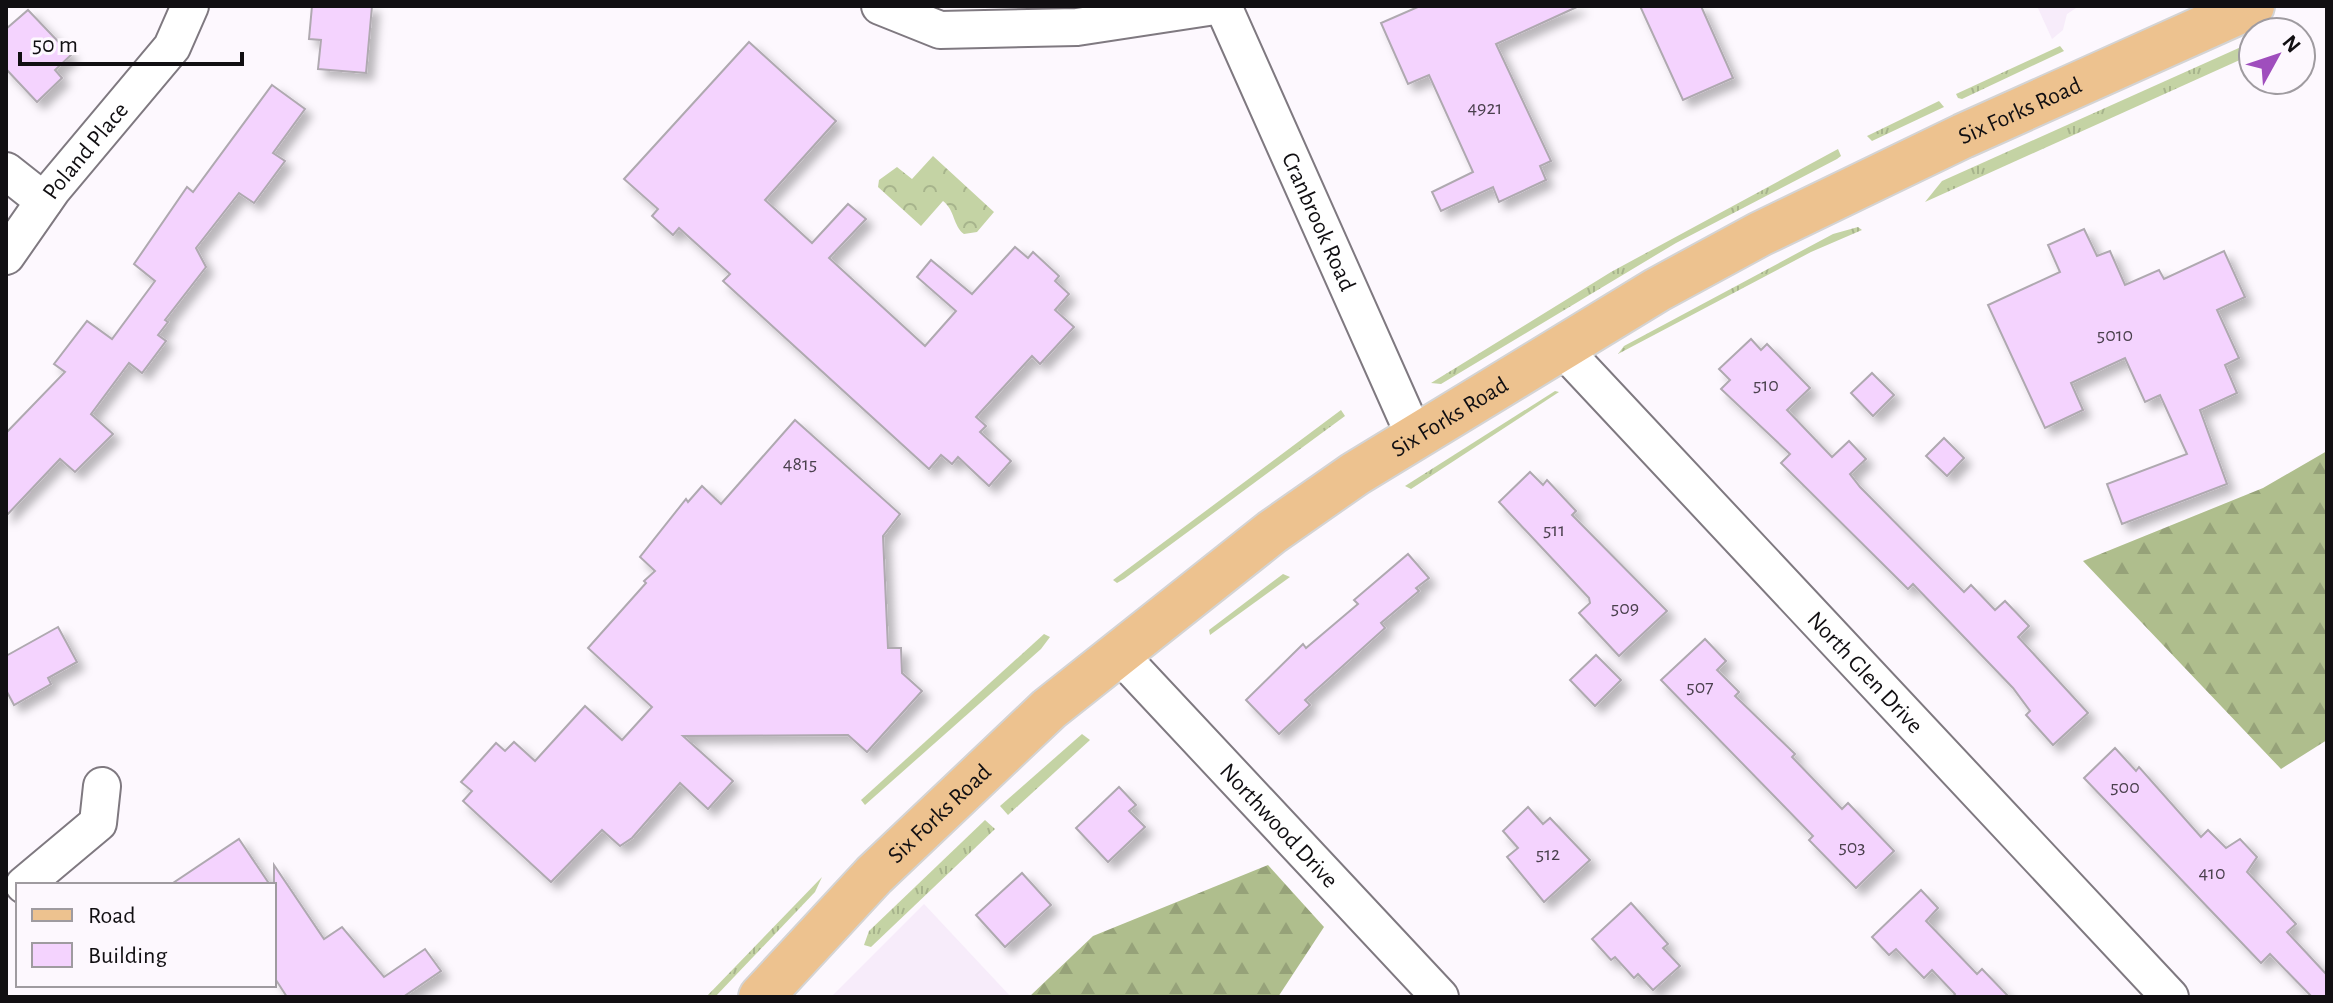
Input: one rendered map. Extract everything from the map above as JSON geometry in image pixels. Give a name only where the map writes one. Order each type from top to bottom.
[{"type":"main road","name":"Six Forks Road","points":[[761,997],[874,875],[1049,709],[1272,532],[1415,437],[1657,290],[1862,183],[2252,6]]},
{"type":"street","name":"Poland Place","points":[[6,256],[44,201],[172,47],[190,6]]},
{"type":"street","points":[[880,6],[940,30],[954,30],[1077,27],[1215,6]]},
{"type":"street","name":"Cranbrook Road","points":[[1223,6],[1415,437]]},
{"type":"street","points":[[6,171],[44,201]]},
{"type":"street","name":"North Glen Drive","points":[[1562,348],[2170,997]]},
{"type":"street","name":"Northwood Drive","points":[[1118,653],[1440,997]]},
{"type":"street","points":[[26,883],[98,823],[102,786]]},
{"type":"shaded area","points":[[2037,6],[2079,6],[2067,14],[2063,30],[2052,39]]},
{"type":"shaded area","points":[[924,904],[1011,997],[831,997]]},
{"type":"green space","points":[[2060,46],[2064,51],[1962,99],[1956,94]]},
{"type":"green space","points":[[2237,49],[2237,61],[1925,202],[1942,181]]},
{"type":"green space","points":[[1939,101],[1944,107],[1872,141],[1867,136]]},
{"type":"green space","points":[[1838,149],[1841,156],[1837,159],[1676,243],[1441,384],[1431,383],[1611,272]]},
{"type":"green space","points":[[933,156],[994,212],[977,232],[964,234],[943,201],[921,226],[878,187],[879,180],[897,167],[912,179]]},
{"type":"green space","points":[[1858,227],[1862,230],[1811,252],[1618,354],[1624,346],[1833,234]]},
{"type":"green space","points":[[1555,391],[1559,392],[1411,489],[1405,486]]},
{"type":"green space","points":[[1341,410],[1345,416],[1124,579],[1117,583],[1113,580]]},
{"type":"green space","points":[[2327,451],[2327,740],[2281,769],[2083,561],[2263,488]]},
{"type":"green space","points":[[1283,574],[1290,577],[1210,635],[1209,630]]},
{"type":"green space","points":[[1044,634],[1050,637],[1041,649],[865,805],[861,800]]},
{"type":"green space","points":[[1082,734],[1090,740],[1008,815],[1000,806]]},
{"type":"green space","points":[[985,820],[995,829],[871,947],[864,945],[869,931]]},
{"type":"green space","points":[[1268,865],[1324,927],[1278,997],[1029,997],[1093,936]]},
{"type":"green space","points":[[822,877],[815,892],[715,997],[706,997]]},
{"type":"building","points":[[312,6],[372,6],[366,73],[318,69],[321,40],[309,39]]},
{"type":"building","points":[[1420,6],[1579,6],[1496,44],[1551,161],[1540,166],[1546,180],[1499,202],[1493,187],[1441,211],[1432,192],[1473,172],[1429,75],[1408,84],[1381,23]]},
{"type":"building","points":[[1640,6],[1701,6],[1733,78],[1683,100]]},
{"type":"building","points":[[28,10],[71,55],[55,70],[62,78],[37,102],[6,69],[6,29]]},
{"type":"building","points":[[749,42],[836,121],[765,200],[812,243],[848,204],[866,219],[829,258],[925,346],[956,311],[917,277],[931,260],[972,294],[1015,247],[1028,258],[1033,252],[1059,276],[1055,281],[1069,294],[1055,310],[1074,327],[1040,364],[1032,356],[976,417],[986,426],[980,432],[1011,461],[989,486],[958,457],[952,464],[941,455],[929,469],[723,281],[730,274],[679,228],[673,235],[652,216],[658,209],[624,179]]},
{"type":"building","points":[[272,85],[305,109],[273,153],[285,161],[254,203],[239,193],[196,248],[206,267],[165,320],[168,322],[158,335],[166,341],[142,373],[129,363],[91,414],[113,434],[75,472],[60,459],[6,516],[6,433],[65,372],[54,364],[87,321],[112,339],[155,281],[134,264],[187,187],[193,192]]},
{"type":"building","points":[[2084,229],[2097,256],[2110,251],[2125,285],[2159,270],[2164,279],[2224,251],[2245,297],[2217,310],[2239,358],[2225,365],[2237,393],[2200,410],[2227,484],[2122,524],[2107,484],[2187,454],[2160,395],[2145,402],[2125,358],[2071,383],[2083,410],[2045,428],[1988,305],[2060,272],[2048,245]]},
{"type":"building","points":[[1751,339],[1761,350],[1767,344],[1810,388],[1787,410],[1832,457],[1849,441],[1866,459],[1850,474],[1860,487],[1964,592],[1971,585],[1995,610],[2005,601],[2029,626],[2018,637],[2088,713],[2053,745],[2026,715],[2030,711],[2013,688],[1913,584],[1908,589],[1781,463],[1790,454],[1721,389],[1730,380],[1719,369]]},
{"type":"building","points":[[1872,373],[1894,395],[1873,416],[1851,393]]},
{"type":"building","points":[[795,420],[900,514],[883,536],[888,648],[901,648],[902,673],[922,691],[867,752],[848,735],[683,736],[733,781],[708,809],[680,783],[632,838],[620,846],[602,830],[551,882],[463,801],[472,791],[461,782],[496,743],[505,751],[514,742],[535,761],[585,706],[622,740],[652,707],[588,648],[655,571],[640,557],[686,499],[688,502],[702,486],[721,504]]},
{"type":"building","points":[[1944,438],[1964,458],[1947,476],[1926,456]]},
{"type":"building","points":[[1530,472],[1543,485],[1547,480],[1576,511],[1572,515],[1667,611],[1619,656],[1579,613],[1590,603],[1589,598],[1499,502]]},
{"type":"building","points":[[1408,554],[1429,578],[1416,588],[1419,591],[1381,623],[1385,628],[1305,700],[1310,705],[1279,734],[1246,700],[1303,644],[1306,648],[1358,604],[1354,600]]},
{"type":"building","points":[[58,627],[77,662],[48,678],[51,684],[14,705],[6,690],[6,656]]},
{"type":"building","points":[[1705,639],[1726,661],[1717,670],[1739,692],[1735,696],[1795,754],[1792,757],[1842,809],[1848,803],[1894,851],[1856,888],[1809,840],[1813,836],[1661,680]]},
{"type":"building","points":[[1596,655],[1621,680],[1595,706],[1570,680]]},
{"type":"building","points":[[2115,748],[2136,771],[2139,767],[2201,837],[2208,830],[2226,848],[2240,839],[2257,857],[2247,872],[2296,924],[2287,932],[2327,975],[2327,997],[2312,997],[2270,954],[2261,963],[2084,778]]},
{"type":"building","points":[[1119,787],[1136,805],[1129,811],[1145,827],[1108,862],[1076,828]]},
{"type":"building","points":[[1528,807],[1543,824],[1550,818],[1590,860],[1544,902],[1507,857],[1518,848],[1503,831]]},
{"type":"building","points":[[239,839],[269,883],[173,883]]},
{"type":"building","points":[[274,865],[324,939],[342,927],[384,977],[425,949],[441,971],[403,997],[287,997],[276,980]]},
{"type":"building","points":[[1022,873],[1051,905],[1005,947],[976,915]]},
{"type":"building","points":[[1921,890],[1938,908],[1926,921],[1977,974],[1982,969],[2009,997],[1953,997],[1955,994],[1932,970],[1924,978],[1896,949],[1889,955],[1872,937]]},
{"type":"building","points":[[1631,903],[1668,944],[1663,948],[1680,966],[1653,990],[1638,974],[1634,978],[1615,957],[1611,960],[1592,939]]}]
